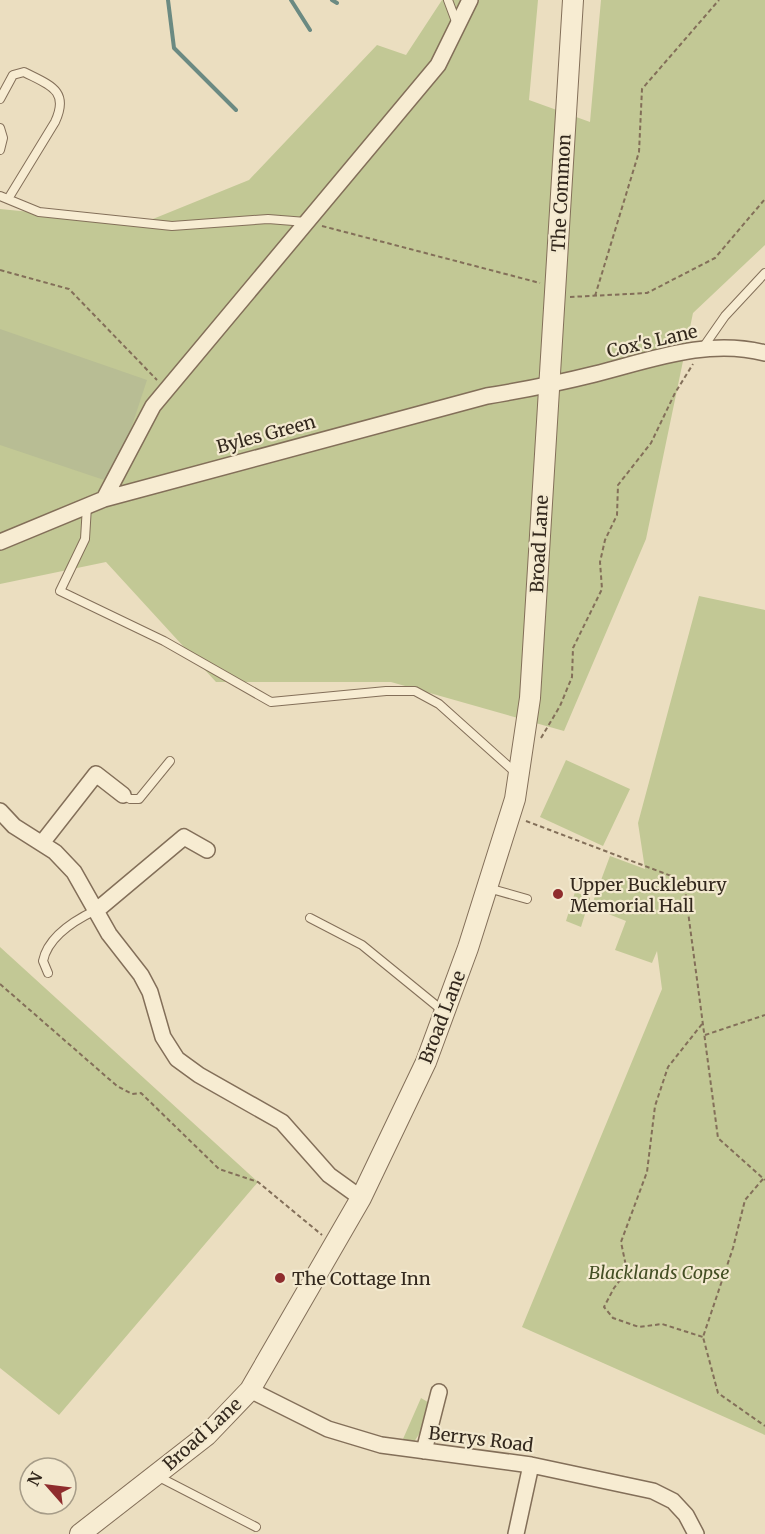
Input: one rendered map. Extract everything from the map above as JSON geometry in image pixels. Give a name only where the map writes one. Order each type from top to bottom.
[{"type":"street","points":[[104,498],[153,406],[438,65],[470,0]]},
{"type":"street","name":"The Common","points":[[548,386],[556,292],[573,0]]},
{"type":"street","name":"Cox's Lane","points":[[548,386],[722,345],[765,353]]},
{"type":"street","name":"Byles Green","points":[[0,542],[104,498],[487,396],[548,386]]},
{"type":"street","name":"Broad Lane","points":[[80,1534],[207,1435],[250,1390],[361,1198],[426,1062],[487,888],[510,815],[519,775],[530,698],[548,386]]},
{"type":"street","points":[[42,843],[96,774],[123,795]]},
{"type":"street","points":[[0,811],[15,826],[42,843],[74,872],[109,934],[141,975],[150,992],[163,1037],[177,1059],[199,1075],[277,1118],[329,1175],[361,1198]]},
{"type":"street","points":[[97,910],[184,837],[207,850]]},
{"type":"street","name":"Berrys Road","points":[[250,1390],[327,1429],[381,1445],[531,1465],[653,1491],[673,1501],[686,1515],[696,1534]]},
{"type":"street","points":[[424,1451],[439,1392]]},
{"type":"street","points":[[516,1534],[531,1465]]},
{"type":"lane","points":[[448,0],[458,25]]},
{"type":"lane","points":[[0,99],[13,75],[24,72],[52,86],[60,101],[60,111],[55,122],[4,197],[39,212],[172,226],[268,219],[308,222]]},
{"type":"lane","points":[[0,128],[3,138],[0,150]]},
{"type":"lane","points":[[702,349],[725,316],[765,273]]},
{"type":"lane","points":[[87,506],[85,539],[60,591],[164,641],[271,702],[386,691],[415,691],[439,704],[519,775]]},
{"type":"lane","points":[[123,795],[130,799],[139,799],[170,761]]},
{"type":"lane","points":[[487,888],[527,899]]},
{"type":"lane","points":[[48,973],[43,961],[51,945],[70,923],[97,910]]},
{"type":"lane","points":[[310,918],[362,945],[444,1012]]},
{"type":"lane","points":[[155,1475],[256,1527]]},
{"type":"path","points":[[595,296],[639,152],[642,89],[719,0]]},
{"type":"path","points":[[308,222],[556,292],[595,296],[647,293],[715,258],[765,199]]},
{"type":"path","points":[[0,270],[69,289],[167,390]]},
{"type":"path","points":[[540,740],[560,706],[572,677],[573,648],[603,589],[600,562],[605,540],[618,515],[618,485],[651,443],[675,393],[702,349]]},
{"type":"path","points":[[510,815],[674,877],[685,889],[718,1138],[764,1179],[745,1200],[736,1240],[703,1337],[718,1393],[765,1426]]},
{"type":"path","points":[[0,984],[117,1086],[132,1094],[141,1093],[219,1169],[258,1182],[334,1244]]},
{"type":"path","points":[[705,1036],[765,1015]]},
{"type":"path","points":[[703,1023],[668,1067],[655,1106],[647,1172],[621,1242],[627,1271],[614,1288],[604,1307],[613,1318],[639,1327],[662,1324],[703,1337]]},
{"type":"green space","points":[[442,0],[538,0],[529,100],[590,122],[601,0],[765,0],[765,245],[693,313],[646,539],[564,731],[391,682],[216,682],[106,562],[0,584],[0,209],[143,223],[249,180],[377,45],[406,55]]},
{"type":"green space","points":[[0,329],[147,380],[113,483],[0,445]]},
{"type":"green space","name":"Blacklands Copse","points":[[699,596],[765,610],[765,1435],[522,1327],[662,989],[657,951],[652,963],[615,950],[626,921],[591,907],[610,856],[645,869],[638,823]]},
{"type":"green space","points":[[566,760],[630,789],[603,846],[540,817]]},
{"type":"green space","points":[[575,892],[590,898],[581,927],[566,921]]},
{"type":"green space","points":[[0,947],[258,1182],[59,1415],[0,1368]]},
{"type":"green space","points":[[421,1398],[431,1404],[421,1431],[414,1442],[403,1439]]},
{"type":"waterway","points":[[168,0],[174,48],[236,110]]},
{"type":"waterway","points":[[291,0],[310,30]]},
{"type":"waterway","points":[[332,0],[337,3]]},
{"type":"place","name":"Upper Bucklebury Memorial Hall","points":[[558,894]]},
{"type":"place","name":"The Cottage Inn","points":[[280,1278]]}]
